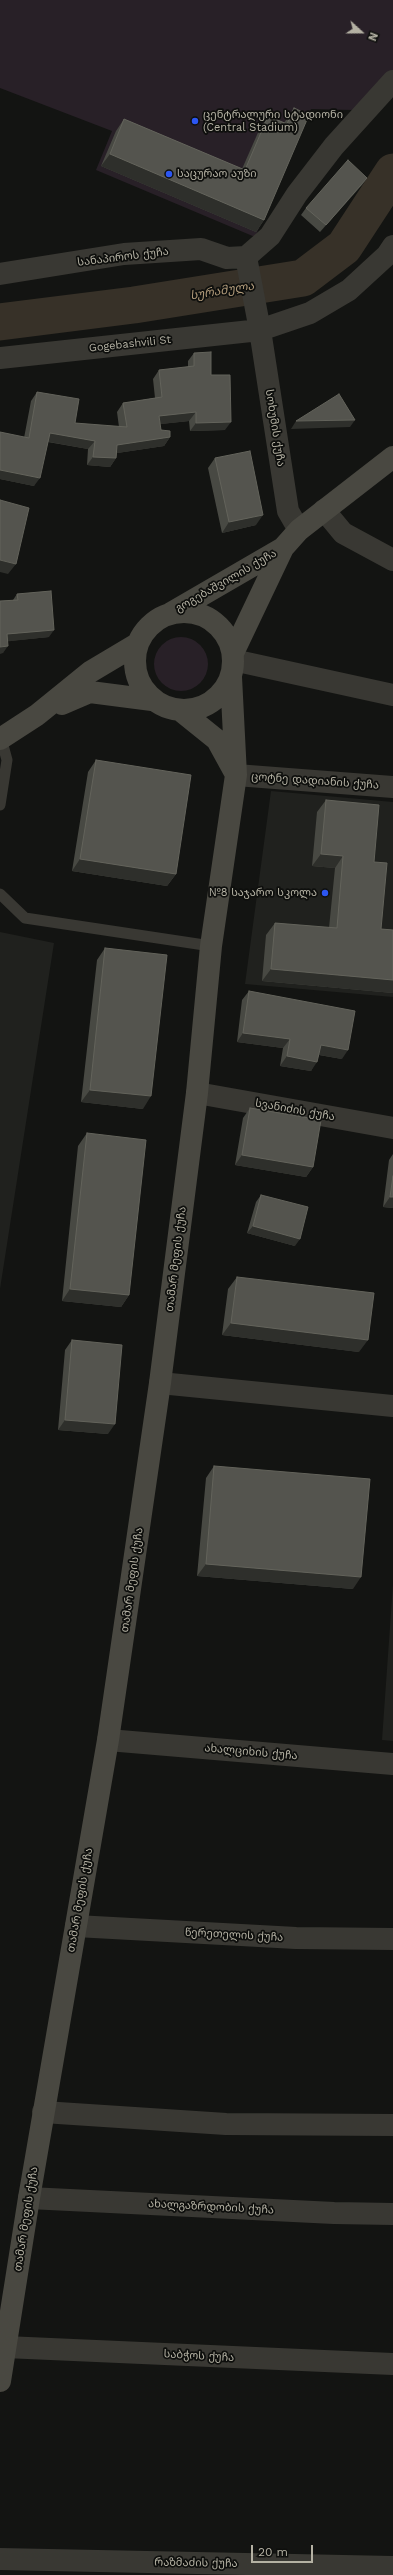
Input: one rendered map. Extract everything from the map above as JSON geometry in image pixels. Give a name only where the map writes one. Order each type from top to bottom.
[{"type":"street","points":[[246,262],[270,236],[297,194],[334,146],[393,81]]},
{"type":"street","name":"Gogebashvili St","points":[[0,358],[259,326],[310,313],[350,290],[387,255],[393,246]]},
{"type":"street","name":"სანაპიროს ქუჩა","points":[[0,274],[124,254],[201,249],[246,262]]},
{"type":"street","name":"სოხუმის ქუჩა","points":[[246,262],[259,326],[288,511],[299,530]]},
{"type":"street","name":"გოგებაშვილის ქუჩა","points":[[232,663],[283,548],[299,530],[393,457]]},
{"type":"street","points":[[324,510],[343,533],[393,560]]},
{"type":"street","name":"გოგებაშვილის ქუჩა","points":[[170,614],[283,548]]},
{"type":"street","points":[[186,612],[203,615],[216,624],[227,637],[232,663],[223,692],[210,703],[196,709],[181,711],[166,708],[152,700],[142,688],[136,674],[134,659],[137,644],[145,630],[156,620],[170,614],[186,612]]},
{"type":"street","points":[[1,739],[37,715],[90,672],[137,644]]},
{"type":"street","points":[[232,663],[393,695]]},
{"type":"street","name":"თამარ მეფის ქუჩა","points":[[0,2381],[43,2112],[108,1740],[160,1383],[197,1093],[211,946],[236,775],[232,663]]},
{"type":"street","points":[[37,715],[90,692],[152,700]]},
{"type":"street","points":[[181,711],[217,740],[236,775]]},
{"type":"street","name":"ცოტნე დადიანის ქუჩა","points":[[236,775],[393,787]]},
{"type":"street","name":"სვანიძის ქუჩა","points":[[197,1093],[393,1128]]},
{"type":"street","points":[[160,1383],[393,1406]]},
{"type":"street","name":"ახალციხის ქუჩა","points":[[108,1740],[393,1764]]},
{"type":"street","name":"წერეთელის ქუჩა","points":[[76,1926],[296,1938],[393,1939]]},
{"type":"street","points":[[43,2112],[226,2124],[393,2125]]},
{"type":"street","name":"ახალგაზრდობის ქუჩა","points":[[29,2198],[334,2213],[393,2214]]},
{"type":"street","name":"საბჭოს ქუჩა","points":[[5,2347],[393,2364]]},
{"type":"street","name":"რაზმაძის ქუჩა","points":[[0,2559],[393,2567]]},
{"type":"lane","points":[[0,805],[7,760],[1,739]]},
{"type":"lane","points":[[0,894],[24,918],[211,946]]},
{"type":"shaded area","name":"ცენტრალური სტადიონი (Central Stadium)","points":[[0,0],[393,0],[393,74],[353,110],[311,109],[255,237],[96,170],[112,131],[0,88]]},
{"type":"shaded area","points":[[176,637],[186,637],[196,641],[204,649],[208,659],[208,669],[204,679],[196,687],[186,691],[176,691],[166,687],[158,679],[154,669],[154,659],[158,649],[166,641]]},
{"type":"shaded area","name":"№8 საჯარო სკოლა","points":[[271,791],[393,802],[393,997],[245,984]]},
{"type":"shaded area","points":[[0,932],[54,943],[0,1289]]},
{"type":"shaded area","points":[[393,1584],[393,1741],[382,1740]]},
{"type":"building","name":"საცურაო აუზი","points":[[294,108],[309,115],[264,220],[110,154],[124,119],[245,170],[268,116],[287,124]]},
{"type":"building","points":[[348,160],[367,178],[326,225],[306,208]]},
{"type":"building","points":[[211,352],[211,375],[230,375],[231,422],[196,423],[196,412],[159,416],[161,430],[170,431],[170,437],[117,445],[116,458],[93,457],[95,441],[50,433],[40,478],[0,470],[0,432],[29,438],[37,392],[79,399],[75,423],[127,427],[123,403],[162,397],[159,370],[194,366],[194,353]]},
{"type":"building","points":[[339,394],[355,420],[296,421]]},
{"type":"building","points":[[250,451],[263,515],[229,522],[215,458]]},
{"type":"building","points":[[0,500],[29,508],[16,564],[0,560]]},
{"type":"building","points":[[51,591],[54,630],[7,634],[8,646],[0,647],[0,601],[18,600],[17,594]]},
{"type":"building","points":[[96,760],[191,775],[176,874],[80,859]]},
{"type":"building","points":[[326,800],[379,805],[374,862],[387,863],[381,929],[393,930],[393,980],[271,969],[275,923],[337,928],[343,856],[321,854]]},
{"type":"building","points":[[105,948],[167,955],[151,1096],[90,1090]]},
{"type":"building","points":[[249,991],[355,1011],[348,1050],[321,1045],[317,1062],[287,1056],[290,1039],[243,1033]]},
{"type":"building","points":[[250,1108],[321,1120],[313,1167],[242,1155]]},
{"type":"building","points":[[87,1133],[146,1140],[129,1295],[70,1289]]},
{"type":"building","points":[[393,1176],[393,1197],[390,1197]]},
{"type":"building","points":[[261,1195],[308,1207],[300,1239],[253,1226]]},
{"type":"building","points":[[237,1277],[374,1293],[368,1340],[231,1323]]},
{"type":"building","points":[[72,1340],[122,1345],[115,1424],[65,1420]]},
{"type":"building","points":[[214,1466],[370,1479],[361,1577],[206,1564]]},
{"type":"waterway","name":"სურამულა","points":[[0,322],[134,305],[303,278],[344,247],[393,172]]},
{"type":"place","name":"ცენტრალური სტადიონი (Central Stadium)","points":[[195,121]]},
{"type":"place","name":"საცურაო აუზი","points":[[169,174]]},
{"type":"place","name":"№8 საჯარო სკოლა","points":[[325,893]]}]
